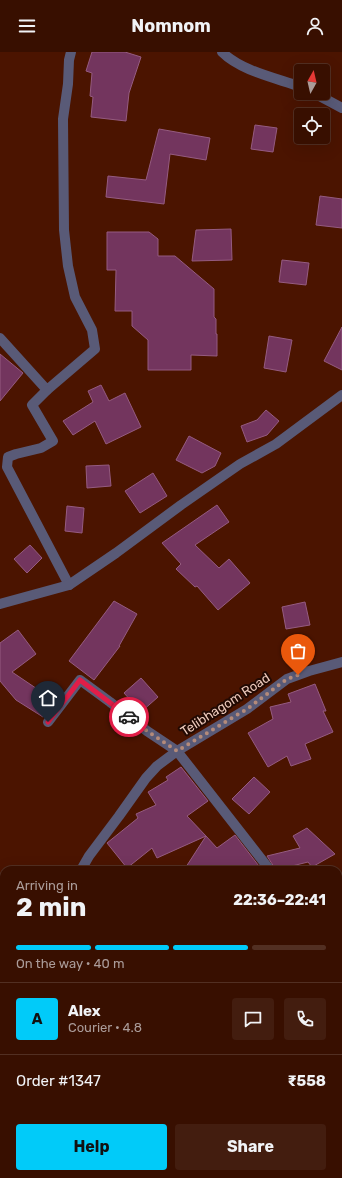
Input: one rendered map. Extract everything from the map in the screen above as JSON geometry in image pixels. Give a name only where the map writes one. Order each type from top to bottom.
[{"type":"street","points":[[69,585],[7,467],[8,457],[41,448],[53,441],[32,405],[46,390],[95,349],[92,330],[75,297],[68,266],[64,230],[63,119],[71,52]]},
{"type":"street","points":[[222,52],[229,59],[247,68],[294,84]]},
{"type":"street","points":[[327,100],[342,108]]},
{"type":"street","points":[[0,338],[46,390]]},
{"type":"street","points":[[0,604],[69,585],[240,464],[276,444],[342,395]]},
{"type":"street","name":"Telibhagom Road","points":[[83,866],[146,778],[157,766],[177,751],[247,709],[287,679],[342,662]]},
{"type":"street","points":[[48,722],[80,680],[147,731],[177,751],[267,866]]},
{"type":"building","points":[[92,52],[125,52],[141,57],[129,93],[126,121],[91,117],[93,97],[90,96],[92,73],[86,71]]},
{"type":"building","points":[[255,125],[277,128],[273,152],[251,149]]},
{"type":"building","points":[[159,129],[210,138],[206,160],[170,154],[164,204],[106,197],[108,176],[146,180]]},
{"type":"building","points":[[320,196],[342,199],[342,228],[316,225]]},
{"type":"building","points":[[231,229],[232,260],[192,261],[196,230]]},
{"type":"building","points":[[107,232],[149,232],[158,239],[158,256],[175,256],[214,289],[214,317],[216,319],[217,356],[191,355],[191,370],[148,370],[148,340],[132,326],[132,311],[115,311],[116,270],[107,270]]},
{"type":"building","points":[[282,260],[309,263],[306,285],[279,282]]},
{"type":"building","points":[[342,327],[342,370],[324,361]]},
{"type":"building","points":[[269,336],[292,340],[286,372],[264,368]]},
{"type":"building","points":[[0,354],[23,373],[0,401]]},
{"type":"building","points":[[101,385],[109,401],[125,393],[141,427],[106,444],[95,421],[73,435],[63,421],[93,402],[88,391]]},
{"type":"building","points":[[266,410],[279,421],[267,435],[247,442],[241,426],[257,420]]},
{"type":"building","points":[[189,436],[221,453],[215,466],[202,473],[176,460]]},
{"type":"building","points":[[109,465],[111,486],[87,488],[86,466]]},
{"type":"building","points":[[153,473],[167,496],[140,513],[125,491]]},
{"type":"building","points":[[217,505],[229,522],[195,545],[219,568],[229,559],[250,583],[218,610],[197,586],[195,587],[176,569],[181,564],[162,543]]},
{"type":"building","points":[[67,506],[84,508],[82,533],[65,531]]},
{"type":"building","points":[[30,545],[42,558],[27,573],[14,559]]},
{"type":"building","points":[[114,601],[137,614],[120,646],[94,680],[69,661]]},
{"type":"building","points":[[305,602],[310,625],[286,629],[282,607]]},
{"type":"building","points":[[18,630],[36,654],[12,672],[55,701],[43,717],[16,700],[0,681],[0,643]]},
{"type":"building","points":[[141,678],[158,697],[141,712],[124,693]]},
{"type":"building","points":[[315,684],[326,711],[323,711],[333,732],[305,744],[311,759],[291,766],[287,756],[268,767],[248,733],[273,719],[270,707],[291,702],[288,694]]},
{"type":"building","points":[[181,767],[208,801],[187,816],[206,836],[157,858],[152,848],[130,866],[125,866],[107,843],[138,818],[136,814],[156,805],[148,792],[168,780],[166,777]]},
{"type":"building","points":[[254,777],[270,792],[249,814],[232,799]]},
{"type":"building","points":[[307,828],[335,854],[314,866],[311,866],[308,862],[292,866],[273,866],[267,856],[300,848],[293,836]]},
{"type":"building","points":[[235,835],[259,866],[187,866],[206,836],[217,848]]},
{"type":"way so far","points":[[129,717],[177,751],[247,709],[287,679],[298,675]]},
{"type":"route","points":[[48,722],[80,680],[129,717]]}]
